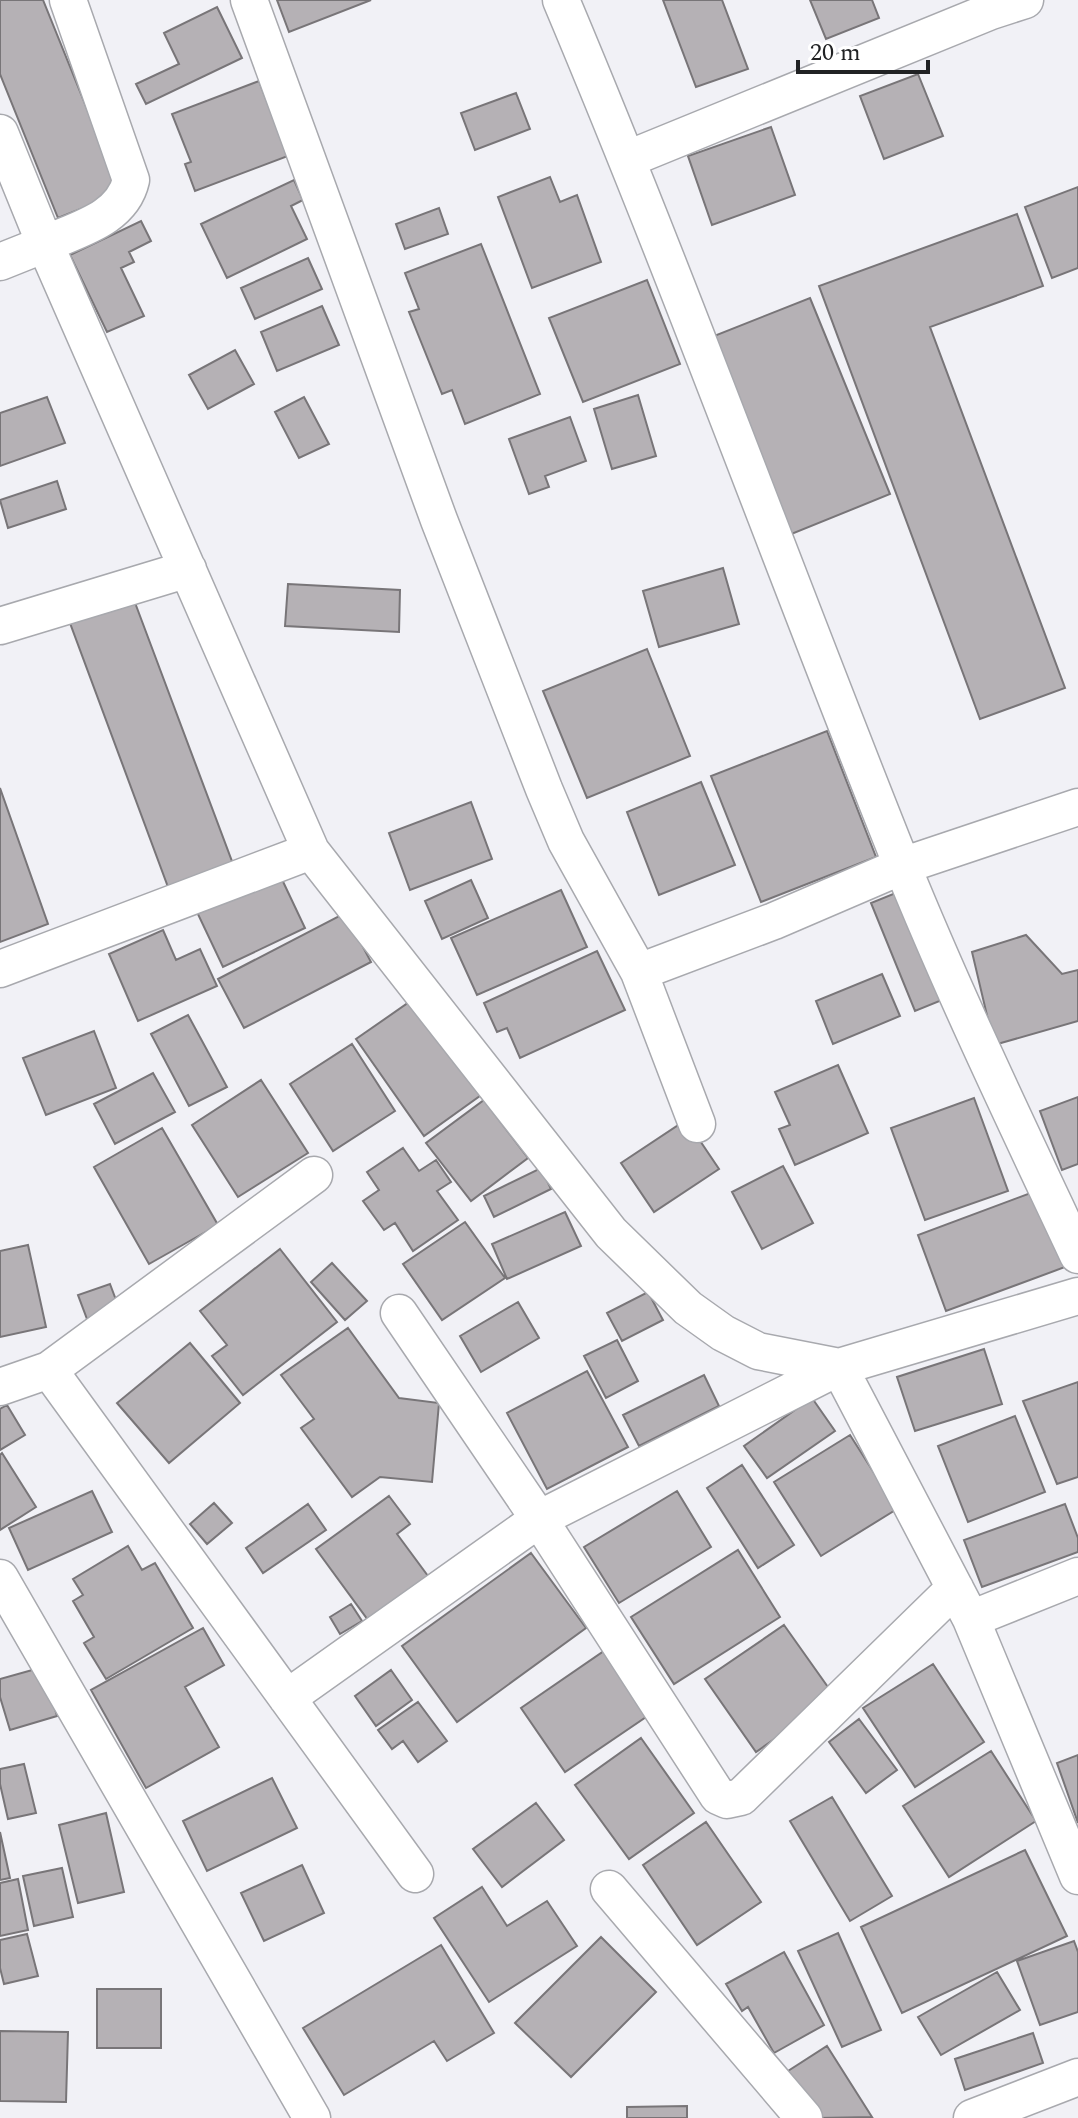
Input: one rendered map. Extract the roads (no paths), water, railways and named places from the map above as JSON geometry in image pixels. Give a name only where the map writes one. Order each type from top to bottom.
[{"type":"street","points":[[0,262],[110,214],[128,195],[131,180],[68,0]]},
{"type":"street","points":[[249,0],[439,520],[544,789],[566,841],[639,972],[697,1124]]},
{"type":"street","points":[[561,0],[628,159],[902,866],[984,1054],[1078,1255]]},
{"type":"street","points":[[628,159],[976,17],[1025,0]]},
{"type":"street","points":[[0,133],[45,244],[311,851],[611,1233],[688,1308],[723,1333],[758,1351],[839,1367]]},
{"type":"street","points":[[0,626],[188,569]]},
{"type":"street","points":[[639,972],[774,921],[902,866],[1078,807]]},
{"type":"street","points":[[0,969],[311,851]]},
{"type":"street","points":[[0,1387],[49,1370],[314,1175]]},
{"type":"street","points":[[287,1698],[539,1519],[839,1367],[1078,1296]]},
{"type":"street","points":[[399,1313],[539,1519],[718,1796],[727,1800],[741,1797],[963,1603],[1078,1576]]},
{"type":"street","points":[[839,1367],[963,1603],[1078,1876]]},
{"type":"street","points":[[49,1370],[415,1874]]},
{"type":"street","points":[[0,1578],[312,2118]]},
{"type":"street","points":[[609,1889],[804,2118]]},
{"type":"street","points":[[972,2118],[1078,2077]]}]
